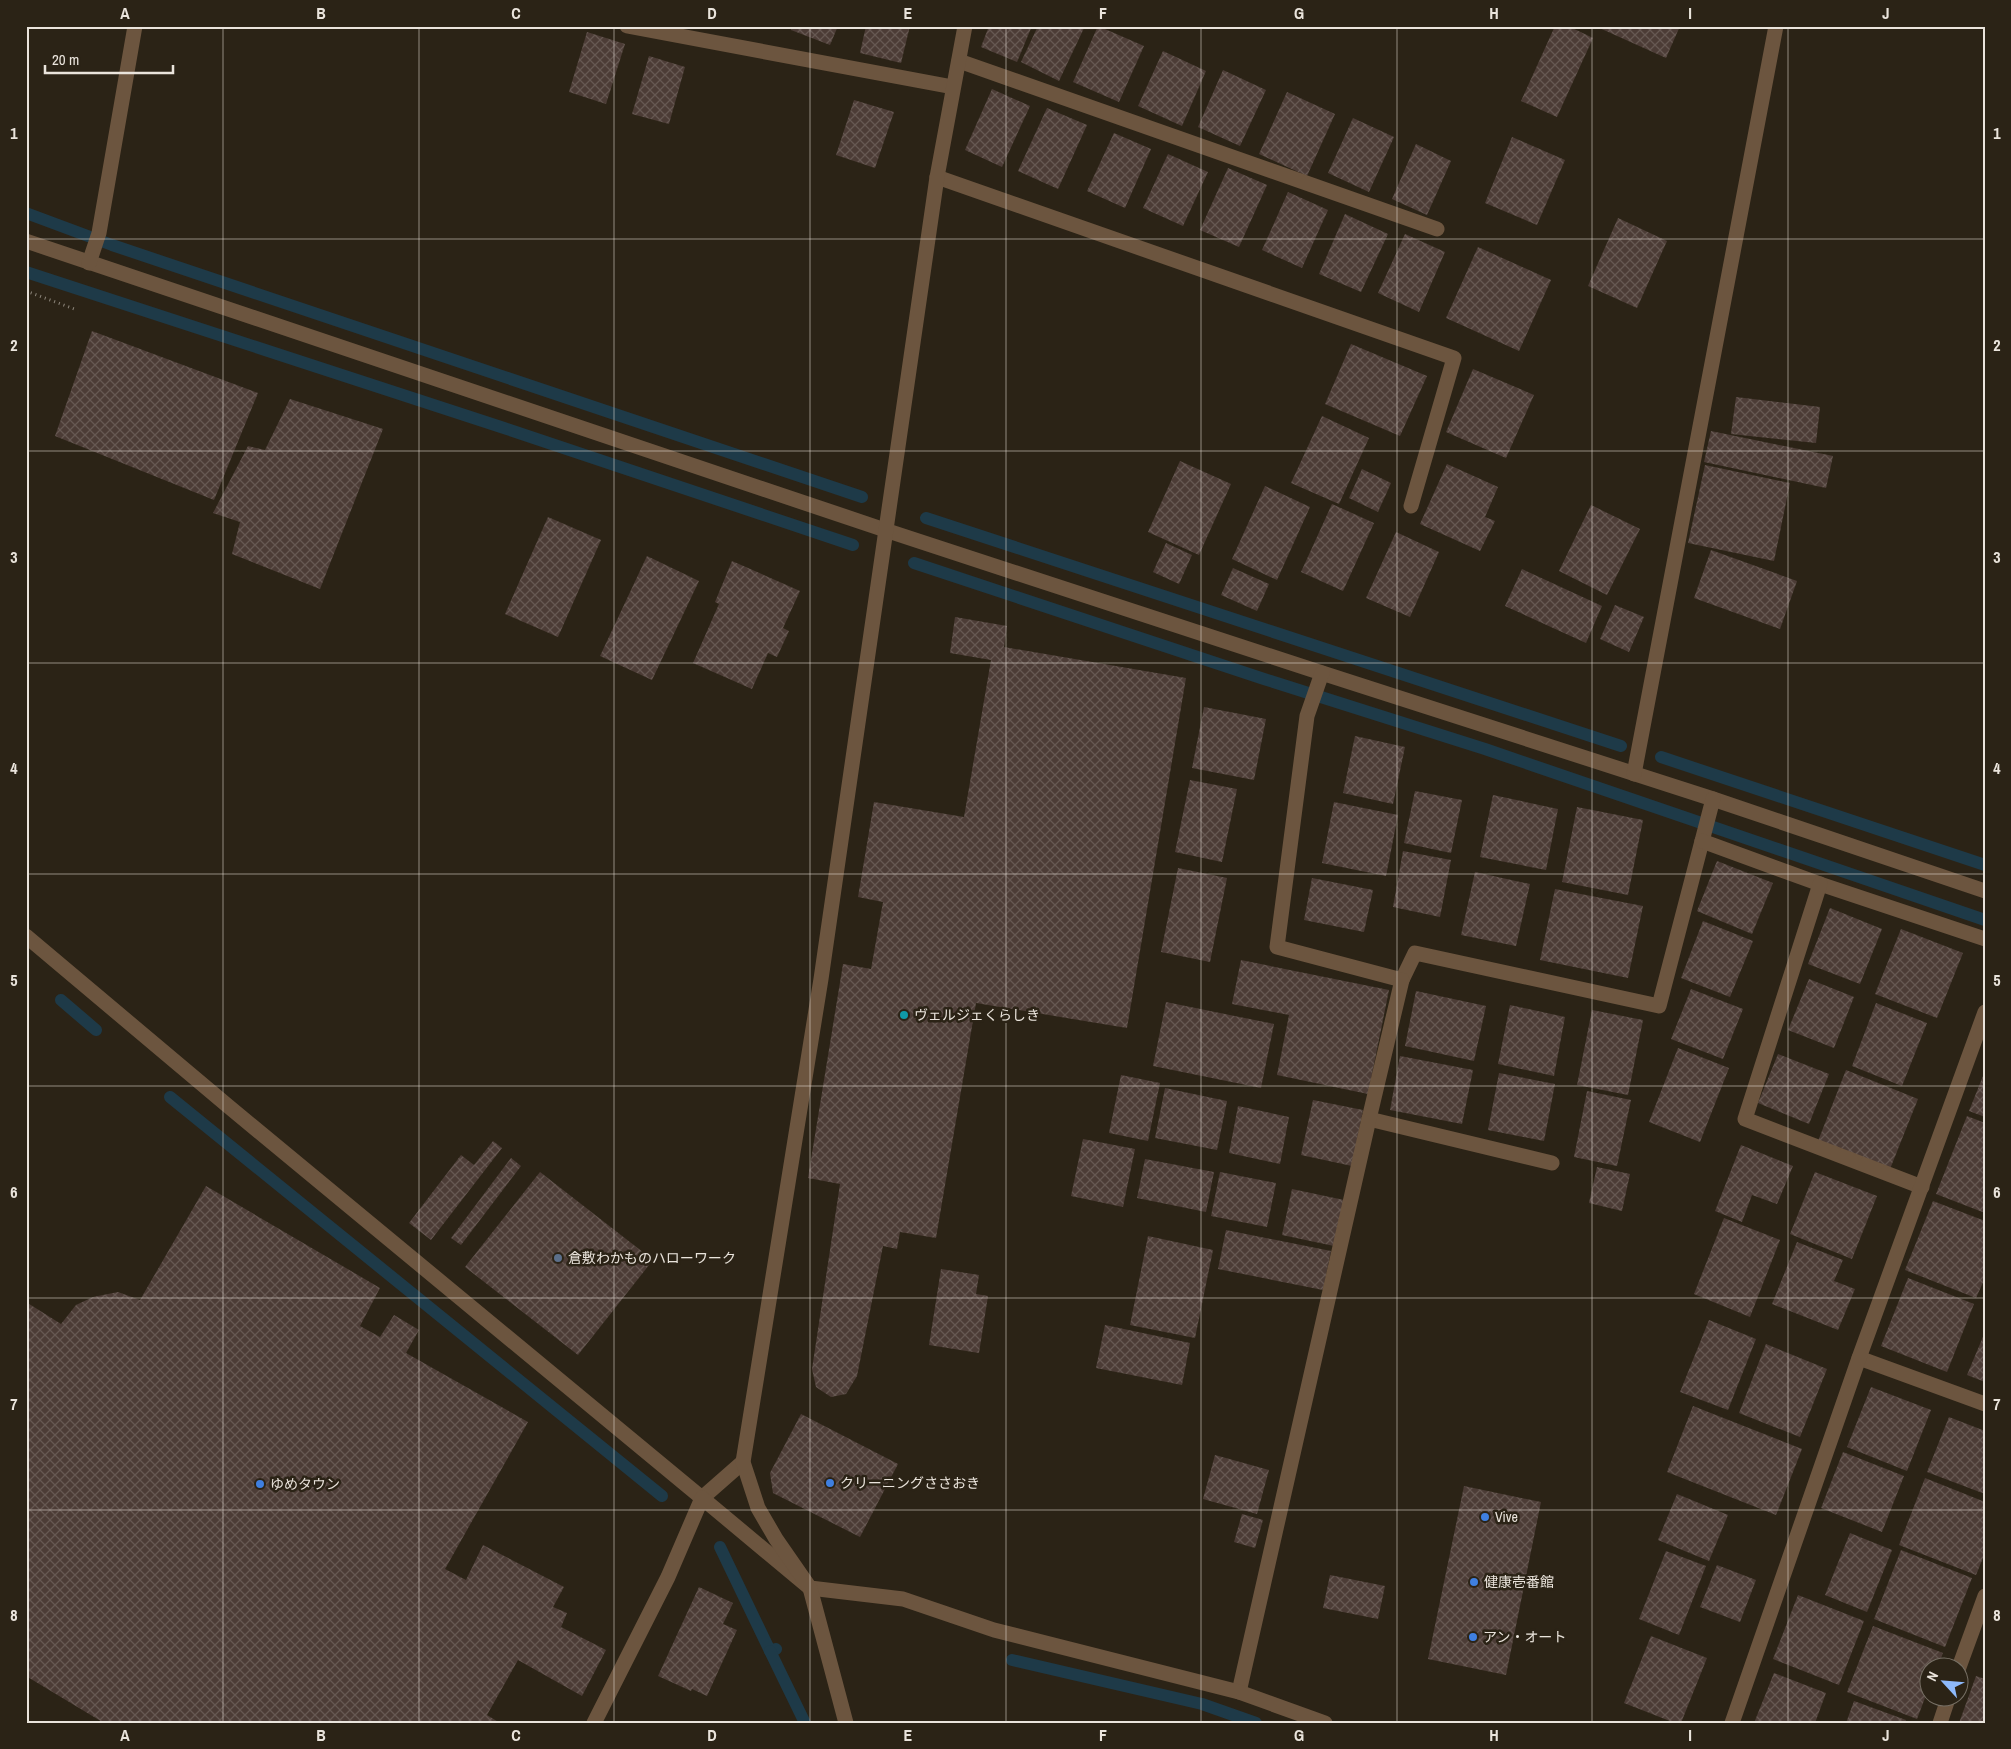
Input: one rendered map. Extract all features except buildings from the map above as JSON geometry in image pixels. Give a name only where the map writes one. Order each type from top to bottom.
[{"type":"street","points":[[89,263],[97,239],[135,26]]},
{"type":"street","points":[[627,26],[953,88]]},
{"type":"street","points":[[846,1723],[810,1588],[776,1539],[758,1508],[743,1462],[821,979],[937,177],[965,26]]},
{"type":"street","points":[[1634,774],[1776,26]]},
{"type":"street","points":[[959,61],[1437,229]]},
{"type":"street","points":[[937,177],[1454,358],[1411,506]]},
{"type":"street","points":[[26,241],[885,530],[1713,799],[1985,891]]},
{"type":"street","points":[[1322,673],[1307,716],[1277,947],[1402,980]]},
{"type":"street","points":[[1239,1692],[1368,1119],[1402,980],[1415,953],[1659,1006],[1713,799]]},
{"type":"street","points":[[1703,836],[1820,884],[1985,939]]},
{"type":"street","points":[[1820,884],[1746,1120],[1922,1187]]},
{"type":"street","points":[[26,936],[810,1588],[904,1599],[994,1630],[1239,1692],[1325,1723]]},
{"type":"street","points":[[1732,1723],[1859,1358],[1985,1012]]},
{"type":"street","points":[[1368,1119],[1552,1163]]},
{"type":"street","points":[[1859,1358],[1985,1404]]},
{"type":"street","points":[[594,1723],[668,1576],[702,1498],[743,1462]]},
{"type":"street","points":[[1963,1656],[1985,1596]]},
{"type":"street","points":[[1940,1723],[1946,1706]]},
{"type":"path","points":[[26,291],[78,310]]},
{"type":"waterway","points":[[26,213],[112,245],[862,497]]},
{"type":"waterway","points":[[26,272],[504,428],[853,545]]},
{"type":"waterway","points":[[926,518],[1621,746]]},
{"type":"waterway","points":[[914,563],[1264,679],[1485,749],[1985,920]]},
{"type":"waterway","points":[[1661,757],[1985,865]]},
{"type":"waterway","points":[[61,1000],[96,1030]]},
{"type":"waterway","points":[[170,1097],[662,1496]]},
{"type":"waterway","points":[[720,1547],[770,1651],[776,1649]]},
{"type":"waterway","points":[[770,1651],[805,1723]]},
{"type":"waterway","points":[[1012,1660],[1202,1704],[1256,1723]]},
{"type":"place","name":"ヴェルジェくらしき","points":[[904,1015]]},
{"type":"place","name":"倉敷わかものハローワーク","points":[[558,1258]]},
{"type":"place","name":"クリーニングささおき","points":[[830,1483]]},
{"type":"place","name":"ゆめタウン","points":[[260,1484]]},
{"type":"place","name":"Vive","points":[[1485,1517]]},
{"type":"place","name":"健康壱番館","points":[[1474,1582]]},
{"type":"place","name":"アン・オート","points":[[1473,1637]]}]
